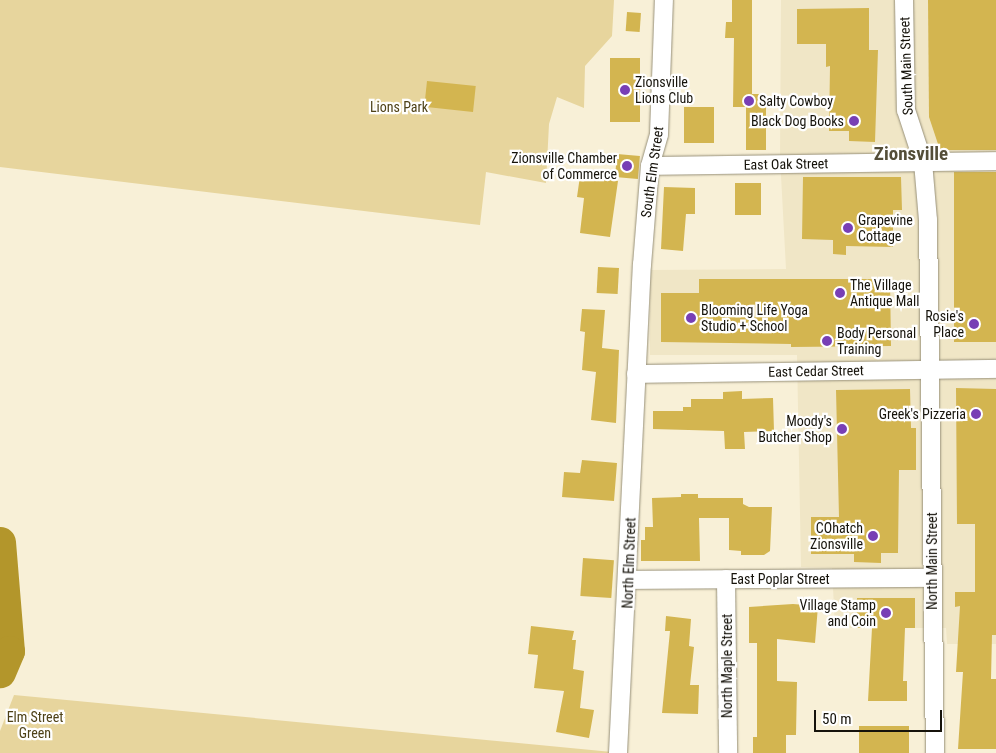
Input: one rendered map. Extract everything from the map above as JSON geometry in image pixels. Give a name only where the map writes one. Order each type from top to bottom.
[{"type":"street","name":"South Elm Street","points":[[636,374],[650,166],[658,134],[664,0]]},
{"type":"street","name":"South Main Street","points":[[904,0],[906,110],[923,162],[928,220],[931,370]]},
{"type":"street","name":"East Oak Street","points":[[650,166],[996,161]]},
{"type":"street","name":"East Cedar Street","points":[[636,374],[996,369]]},
{"type":"street","name":"North Main Street","points":[[931,370],[935,753]]},
{"type":"street","name":"North Elm Street","points":[[618,753],[628,580],[636,374]]},
{"type":"street","name":"East Poplar Street","points":[[628,580],[932,578]]},
{"type":"street","name":"North Maple Street","points":[[726,579],[728,753]]},
{"type":"shaded area","points":[[781,0],[996,0],[996,644],[947,644],[946,628],[835,628],[832,568],[801,567],[797,355],[650,355],[650,270],[786,269],[780,157]]},
{"type":"green space","name":"Lions Park","points":[[0,0],[614,0],[612,36],[585,66],[584,108],[557,97],[549,124],[546,183],[486,172],[480,225],[0,167]]},
{"type":"green space","name":"Elm Street Green","points":[[14,695],[612,753],[0,753],[0,731]]},
{"type":"building","name":"Salty Cowboy","points":[[732,0],[752,0],[752,94],[766,94],[766,150],[746,150],[746,107],[733,107],[734,38],[725,38],[726,22],[732,22]]},
{"type":"building","points":[[928,0],[996,0],[996,150],[940,150],[929,117]]},
{"type":"building","points":[[869,8],[869,50],[878,50],[875,142],[849,141],[849,131],[829,131],[830,66],[826,67],[826,44],[797,44],[797,9]]},
{"type":"building","points":[[627,12],[641,13],[640,32],[626,31]]},
{"type":"building","name":"Zionsville Lions Club","points":[[610,58],[640,58],[640,122],[610,122]]},
{"type":"building","points":[[427,81],[476,86],[473,112],[424,107]]},
{"type":"building","points":[[684,107],[714,107],[714,143],[684,143]]},
{"type":"building","name":"Zionsville Chamber of Commerce","points":[[617,154],[640,156],[638,179],[615,177]]},
{"type":"building","points":[[954,172],[996,172],[996,342],[954,342]]},
{"type":"building","points":[[580,176],[618,181],[610,237],[580,233],[584,198],[577,197]]},
{"type":"building","points":[[803,177],[901,177],[902,210],[893,210],[893,247],[846,246],[846,255],[833,254],[833,240],[802,239]]},
{"type":"building","points":[[735,183],[761,183],[761,215],[735,215]]},
{"type":"building","points":[[664,187],[695,188],[695,214],[686,214],[683,251],[661,249]]},
{"type":"building","points":[[598,267],[619,268],[618,294],[597,293]]},
{"type":"building","points":[[699,279],[890,279],[891,346],[791,347],[791,344],[661,342],[661,293],[699,293]]},
{"type":"building","points":[[582,309],[605,310],[602,348],[619,350],[616,423],[591,420],[596,372],[582,370],[585,332],[580,331]]},
{"type":"building","points":[[956,388],[996,389],[996,635],[992,635],[991,679],[996,679],[996,749],[958,749],[963,672],[956,672],[960,606],[955,607],[955,592],[975,592],[975,524],[957,524]]},
{"type":"building","points":[[910,389],[911,428],[916,428],[916,470],[899,470],[898,553],[881,553],[881,563],[854,562],[854,554],[811,554],[811,517],[839,517],[836,390]]},
{"type":"building","points":[[742,391],[742,399],[773,398],[774,431],[744,432],[745,449],[725,449],[724,431],[653,429],[653,411],[683,411],[683,407],[691,407],[691,399],[723,399],[723,392]]},
{"type":"building","points":[[582,460],[617,463],[614,501],[562,497],[564,472],[580,473]]},
{"type":"building","points":[[681,494],[698,494],[698,498],[743,498],[743,504],[749,507],[772,507],[770,551],[764,555],[741,555],[741,551],[729,550],[729,518],[699,518],[700,561],[641,561],[641,540],[645,540],[645,527],[653,527],[652,498],[681,497]]},
{"type":"building","points":[[583,558],[614,560],[611,598],[580,596]]},
{"type":"building","points":[[857,598],[915,598],[915,628],[905,628],[903,681],[907,681],[907,701],[868,701],[872,628],[857,628]]},
{"type":"building","points":[[793,604],[818,606],[815,643],[777,639],[777,681],[797,682],[796,735],[786,735],[786,753],[753,753],[753,737],[757,737],[757,643],[749,643],[749,607]]},
{"type":"building","points":[[666,616],[691,619],[689,646],[694,647],[690,685],[699,685],[698,714],[662,713],[670,631],[665,631]]},
{"type":"building","points":[[531,626],[574,631],[572,640],[576,640],[573,669],[584,671],[580,708],[594,710],[589,738],[556,732],[564,691],[534,688],[538,655],[528,654]]},
{"type":"building","points":[[859,726],[909,726],[909,753],[859,753]]},
{"type":"waterway","points":[[0,542],[9,651],[0,672]]},
{"type":"place","name":"Zionsville Lions Club","points":[[625,90]]},
{"type":"place","name":"Salty Cowboy","points":[[749,101]]},
{"type":"place","name":"Black Dog Books","points":[[854,121]]},
{"type":"place","name":"Zionsville Chamber of Commerce","points":[[627,166]]},
{"type":"place","name":"Grapevine Cottage","points":[[848,228]]},
{"type":"place","name":"The Village Antique Mall","points":[[840,293]]},
{"type":"place","name":"Blooming Life Yoga Studio + School","points":[[691,318]]},
{"type":"place","name":"Rosie's Place","points":[[974,324]]},
{"type":"place","name":"Body Personal Training","points":[[827,341]]},
{"type":"place","name":"Greek's Pizzeria","points":[[976,414]]},
{"type":"place","name":"Moody's Butcher Shop","points":[[842,429]]},
{"type":"place","name":"COhatch Zionsville","points":[[873,536]]},
{"type":"place","name":"Village Stamp and Coin","points":[[886,613]]},
{"type":"district","name":"Zionsville","points":[[911,154]]}]
